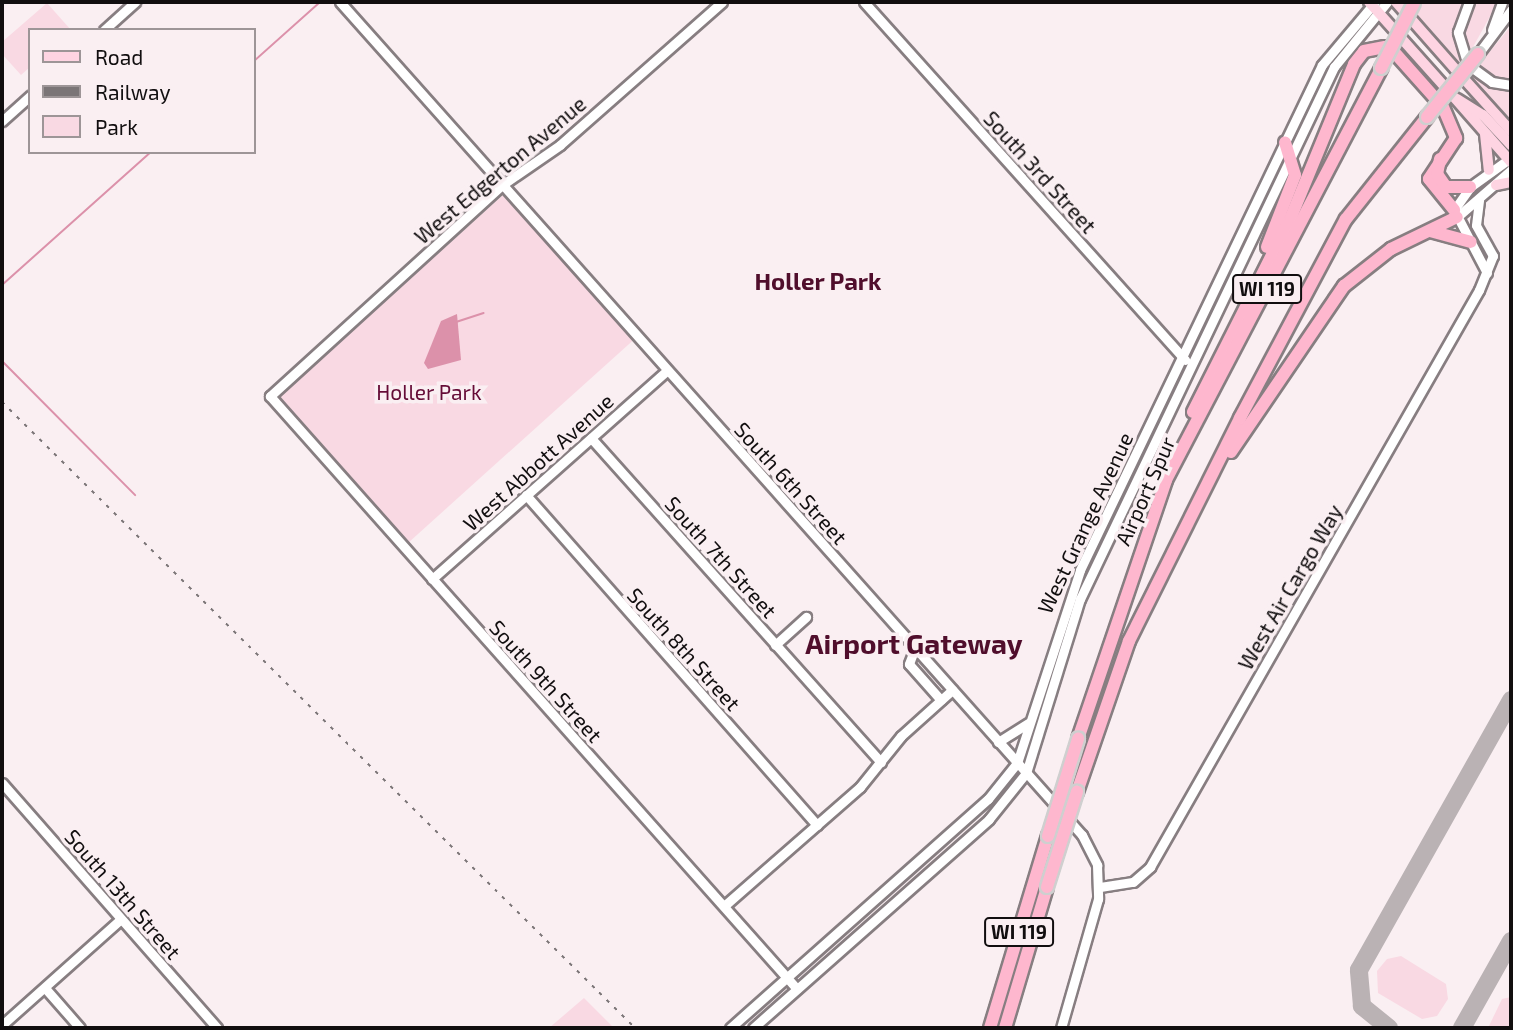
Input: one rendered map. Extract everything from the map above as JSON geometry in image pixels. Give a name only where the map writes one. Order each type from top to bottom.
[{"type":"highway","name":"Airport Spur","points":[[990,1028],[1078,739],[1166,481],[1381,68],[1407,4]]},
{"type":"highway","points":[[1199,502],[1328,303],[1371,262],[1456,213],[1429,179],[1456,138],[1439,102],[1390,50],[1364,51],[1354,64],[1291,217],[1240,316]]},
{"type":"highway","name":"WI 119","points":[[1005,1028],[1077,792],[1129,641],[1346,219],[1472,57]]},
{"type":"highway","points":[[1166,481],[1240,316],[1292,187],[1291,158],[1284,143]]},
{"type":"highway","points":[[1441,158],[1440,181],[1453,190],[1470,187]]},
{"type":"highway","points":[[1426,231],[1476,239]]},
{"type":"main road","points":[[1372,3],[1393,29]]},
{"type":"main road","points":[[1412,20],[1457,71]]},
{"type":"main road","points":[[1402,39],[1444,86]]},
{"type":"main road","points":[[1465,80],[1511,131]]},
{"type":"main road","points":[[1511,145],[1472,105],[1453,97],[1511,162]]},
{"type":"main road","points":[[1485,132],[1489,170]]},
{"type":"main road","points":[[1496,185],[1511,182]]},
{"type":"street","points":[[106,28],[135,2]]},
{"type":"street","name":"South 6th Street","points":[[340,2],[1089,845],[1100,887]]},
{"type":"street","name":"West Edgerton Avenue","points":[[270,396],[502,185],[560,145],[723,2]]},
{"type":"street","name":"South 3rd Street","points":[[864,2],[1191,366]]},
{"type":"street","name":"West Grange Avenue","points":[[753,1028],[989,819],[1026,773],[1069,626],[1091,576],[1342,54],[1380,14],[1387,2]]},
{"type":"street","points":[[1469,2],[1458,32],[1472,57]]},
{"type":"street","points":[[1491,35],[1502,2]]},
{"type":"street","name":"West Grange Avenue","points":[[730,1028],[979,807],[1017,763],[1080,570],[1331,48],[1372,3]]},
{"type":"street","points":[[1472,57],[1511,10]]},
{"type":"street","points":[[1472,57],[1511,19]]},
{"type":"street","points":[[1474,69],[1492,82],[1511,85]]},
{"type":"street","points":[[2,121],[28,98]]},
{"type":"street","points":[[1456,213],[1470,187],[1489,170],[1511,162]]},
{"type":"street","points":[[1456,213],[1479,200],[1496,185],[1511,162]]},
{"type":"street","name":"West Air Cargo Way","points":[[1100,887],[1133,882],[1150,867],[1487,273],[1476,239],[1479,200]]},
{"type":"street","points":[[1456,213],[1476,239]]},
{"type":"street","name":"West Abbott Avenue","points":[[432,579],[667,370]]},
{"type":"street","name":"South 9th Street","points":[[270,396],[797,989]]},
{"type":"street","points":[[1160,402],[1171,407]]},
{"type":"street","name":"South 7th Street","points":[[591,438],[881,762]]},
{"type":"street","name":"South 8th Street","points":[[526,495],[817,825]]},
{"type":"street","points":[[1080,570],[1091,576]]},
{"type":"street","points":[[775,645],[806,617]]},
{"type":"street","points":[[915,648],[909,664],[941,700]]},
{"type":"street","points":[[724,906],[817,825],[952,690]]},
{"type":"street","points":[[998,742],[1030,721]]},
{"type":"street","name":"South 13th Street","points":[[2,783],[217,1028]]},
{"type":"street","points":[[979,807],[989,819]]},
{"type":"street","points":[[1061,1028],[1100,887]]},
{"type":"street","points":[[883,891],[894,903]]},
{"type":"street","points":[[2,1025],[121,919]]},
{"type":"street","points":[[45,988],[80,1028]]},
{"type":"green space","points":[[1423,2],[1466,2],[1455,31],[1460,65],[1415,16]]},
{"type":"green space","points":[[1475,2],[1498,2],[1468,56],[1461,33]]},
{"type":"green space","points":[[47,3],[69,28],[28,28],[28,69],[21,75],[2,54],[2,42]]},
{"type":"green space","points":[[1511,26],[1511,82],[1491,78],[1477,67]]},
{"type":"green space","points":[[1473,72],[1511,88],[1511,123],[1470,76]]},
{"type":"green space","name":"Holler Park","points":[[503,195],[633,340],[408,543],[278,398]]},
{"type":"green space","points":[[1401,956],[1446,984],[1448,999],[1437,1016],[1422,1019],[1378,993],[1377,971],[1387,959]]},
{"type":"green space","points":[[1511,997],[1511,1028],[1488,1028],[1502,999]]},
{"type":"green space","points":[[584,998],[614,1028],[549,1028]]},
{"type":"shaded area","points":[[457,314],[461,360],[428,369],[424,363],[441,321]]},
{"type":"waterway","points":[[256,59],[320,2]]},
{"type":"waterway","points":[[2,285],[149,154]]},
{"type":"waterway","points":[[456,322],[484,313]]},
{"type":"waterway","points":[[2,361],[135,495]]},
{"type":"taxiway","points":[[1389,1028],[1362,1006],[1359,970],[1511,700]]},
{"type":"taxiway","points":[[1462,1028],[1511,941]]},
{"type":"railway","points":[[2,402],[635,1028]]},
{"type":"district","name":"Holler Park","points":[[818,281]]},
{"type":"district","name":"Airport Gateway","points":[[914,643]]}]
